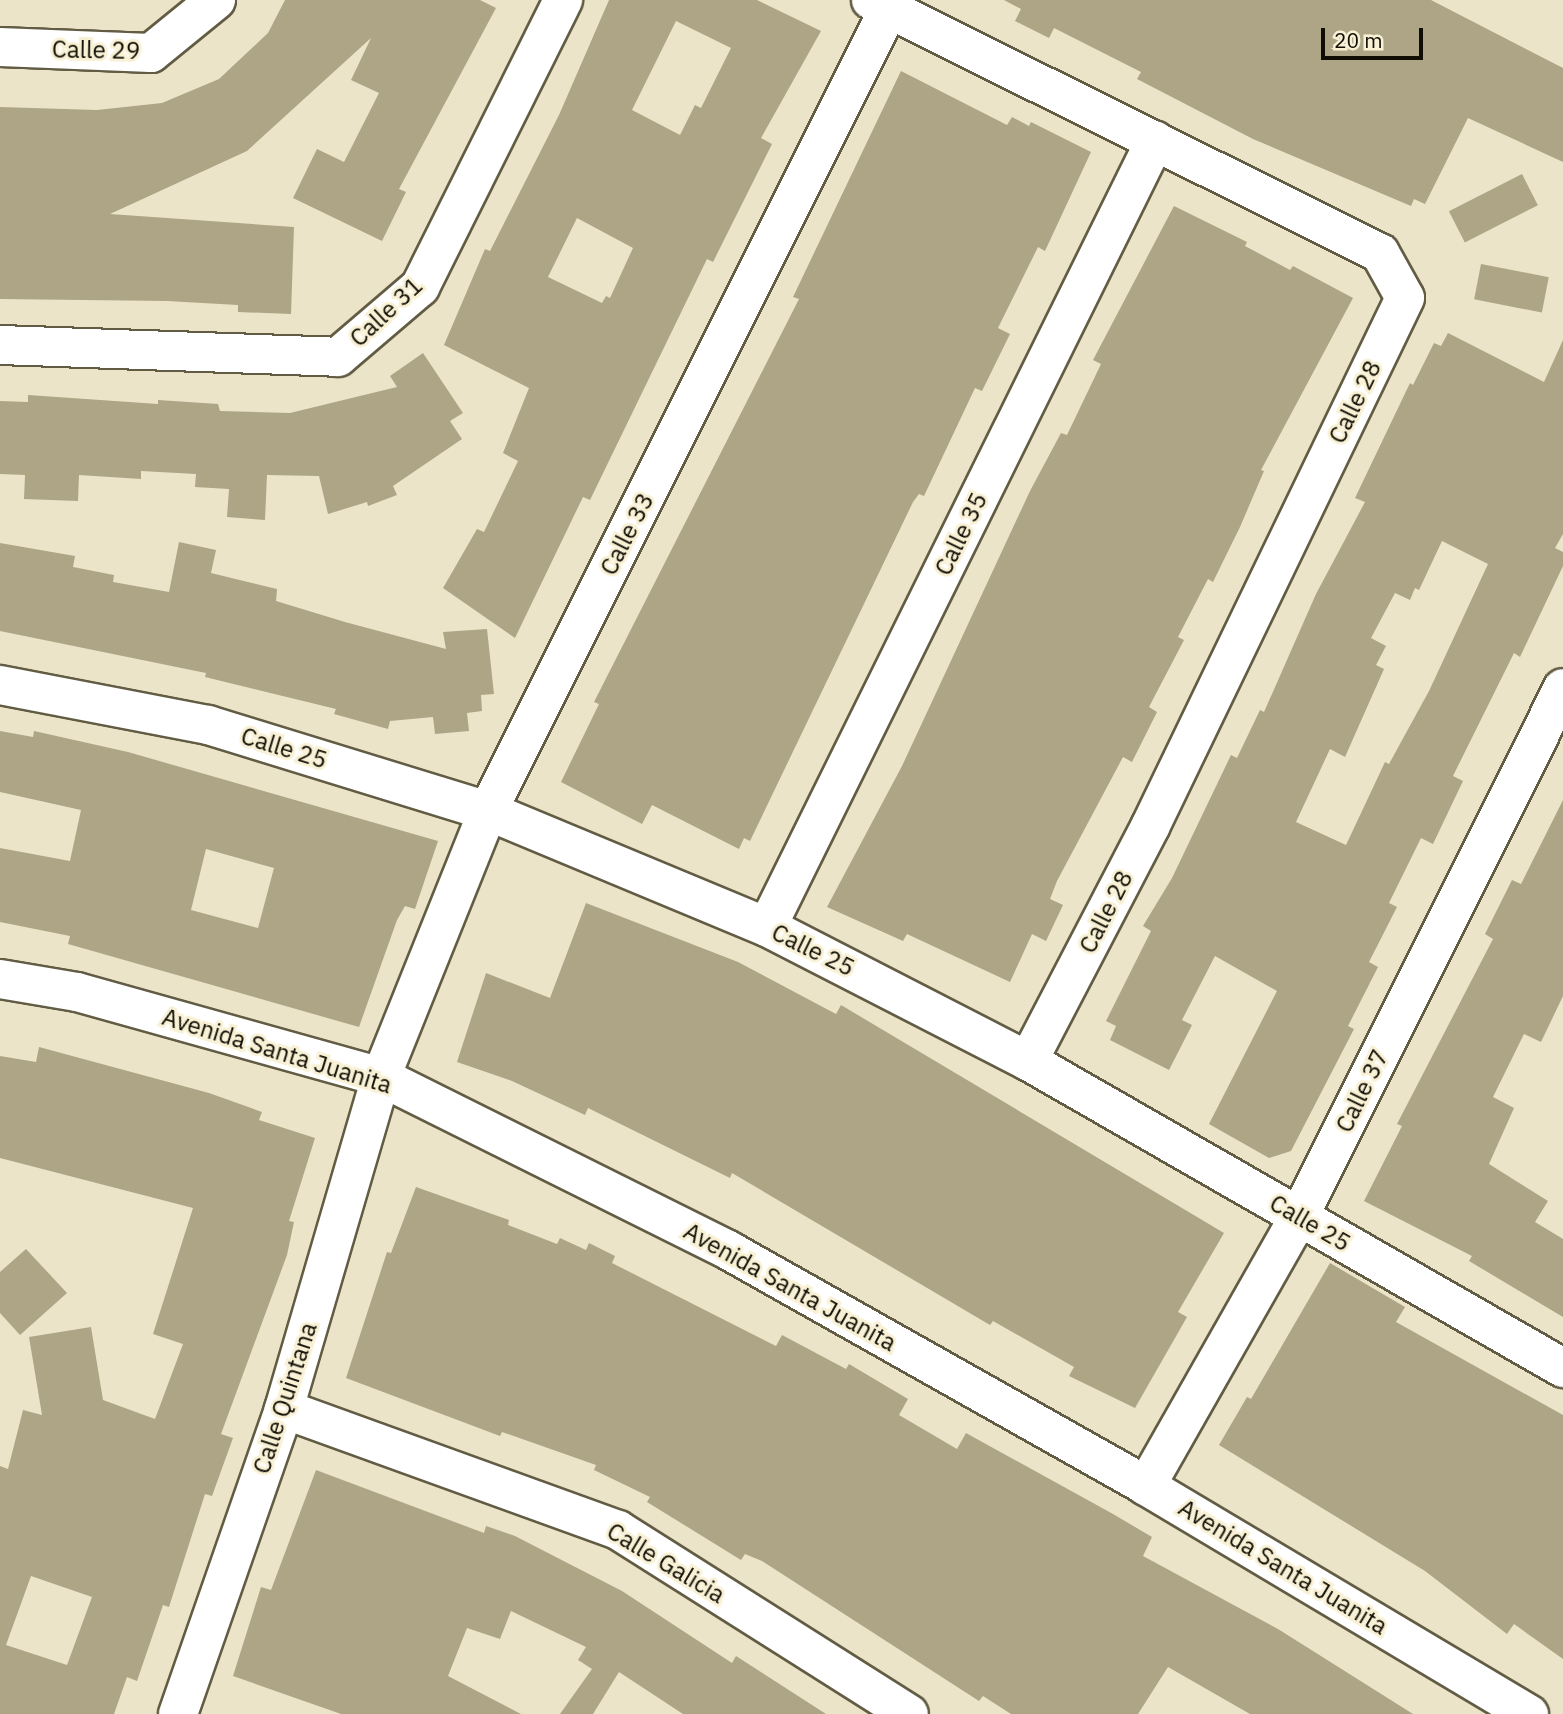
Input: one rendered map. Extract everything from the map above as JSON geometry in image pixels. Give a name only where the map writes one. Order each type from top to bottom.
[{"type":"street","name":"Calle 29","points":[[0,47],[151,52],[216,0]]},
{"type":"street","name":"Calle 31","points":[[0,345],[338,357],[421,287],[563,0]]},
{"type":"street","name":"Calle 28","points":[[885,3],[1380,253],[1405,298],[1150,827],[1028,1061]]},
{"type":"street","name":"Calle 33","points":[[381,1077],[488,811],[885,3]]},
{"type":"street","name":"Calle 35","points":[[767,926],[1155,141]]},
{"type":"street","name":"Calle 25","points":[[0,685],[208,725],[488,811],[767,926],[1028,1061],[1563,1368]]},
{"type":"street","name":"Calle 37","points":[[1146,1486],[1299,1217],[1563,688]]},
{"type":"street","name":"Avenida Santa Juanita","points":[[0,979],[77,992],[381,1077],[727,1250],[1146,1486],[1529,1714]]},
{"type":"street","name":"Calle Quintana","points":[[185,1712],[284,1409],[381,1077]]},
{"type":"street","name":"Calle Galicia","points":[[284,1409],[618,1530],[909,1714]]},
{"type":"building","points":[[285,0],[480,0],[496,8],[399,189],[406,192],[382,241],[293,198],[317,149],[344,162],[379,93],[351,80],[371,38],[247,151],[110,214],[294,227],[291,314],[238,312],[238,305],[167,301],[0,299],[0,107],[97,110],[162,103],[219,79],[268,33]]},
{"type":"building","points":[[609,0],[757,0],[821,31],[761,138],[772,144],[713,262],[707,259],[590,500],[583,497],[515,638],[443,588],[477,529],[484,532],[518,461],[503,453],[529,388],[444,345],[485,249],[490,251],[559,115]],"holes":[[[676,21],[731,48],[701,108],[695,105],[680,135],[632,110]],[[577,218],[633,248],[610,298],[606,296],[602,303],[548,277]]]},
{"type":"building","points":[[1004,0],[1431,0],[1563,68],[1563,162],[1468,118],[1425,204],[1414,199],[1411,206],[1253,139],[1137,79],[1141,72],[1054,28],[1049,38],[1015,21],[1021,9]]},
{"type":"building","points":[[901,71],[1007,125],[1012,117],[1029,126],[1031,122],[1091,152],[1045,251],[1038,247],[998,328],[1010,334],[982,391],[975,388],[924,496],[919,494],[913,502],[750,841],[744,838],[739,849],[652,805],[642,824],[561,782],[599,704],[594,702],[799,299],[793,297]]},
{"type":"building","points":[[1522,174],[1538,205],[1465,242],[1449,211]]},
{"type":"building","points":[[1174,206],[1247,242],[1245,246],[1290,270],[1293,266],[1353,298],[1261,470],[1264,471],[1213,582],[1208,579],[1178,637],[1184,640],[1149,707],[1157,712],[1132,762],[1123,757],[1057,881],[1050,899],[1063,905],[1046,941],[1032,934],[1010,982],[907,934],[903,941],[827,907],[902,766],[1030,491],[1061,433],[1067,435],[1101,364],[1093,360]]},
{"type":"building","points":[[1481,264],[1549,277],[1542,313],[1474,299]]},
{"type":"building","points":[[1448,333],[1544,382],[1563,340],[1563,534],[1555,548],[1563,552],[1563,566],[1520,657],[1514,653],[1453,776],[1463,781],[1433,844],[1421,838],[1389,903],[1397,907],[1369,962],[1378,967],[1348,1026],[1354,1029],[1291,1151],[1269,1158],[1209,1124],[1277,991],[1215,956],[1182,1020],[1192,1025],[1169,1070],[1110,1040],[1116,1026],[1106,1021],[1151,931],[1143,926],[1172,878],[1231,755],[1237,758],[1260,710],[1264,712],[1316,594],[1365,502],[1355,498],[1410,383],[1413,385],[1434,343],[1441,346]],"holes":[[[1442,541],[1488,564],[1429,691],[1389,764],[1385,762],[1346,845],[1296,822],[1330,749],[1345,757],[1384,669],[1376,665],[1386,646],[1371,638],[1395,593],[1410,600],[1415,588],[1419,590]]]},
{"type":"building","points":[[423,353],[463,413],[450,421],[462,439],[393,486],[397,495],[368,506],[367,502],[328,514],[319,476],[267,475],[265,520],[227,517],[229,489],[195,487],[196,474],[141,471],[141,479],[79,475],[78,501],[24,499],[25,475],[0,474],[0,401],[28,402],[28,395],[158,404],[158,400],[218,404],[220,411],[290,413],[397,387],[390,376]]},
{"type":"building","points":[[179,542],[216,550],[211,573],[277,589],[276,601],[345,622],[446,649],[443,632],[487,629],[494,694],[481,695],[482,711],[467,713],[469,731],[435,734],[433,717],[390,721],[388,729],[334,714],[336,709],[205,677],[206,673],[0,631],[0,543],[75,556],[73,567],[114,575],[113,582],[169,592]]},
{"type":"building","points":[[0,731],[33,737],[34,731],[128,752],[438,841],[415,909],[405,906],[397,920],[359,1027],[68,944],[70,936],[0,922],[0,848],[70,861],[81,810],[0,792]],"holes":[[[206,849],[274,868],[258,928],[191,910]]]},
{"type":"building","points":[[1563,800],[1563,996],[1541,1042],[1524,1034],[1493,1097],[1514,1108],[1489,1164],[1548,1201],[1535,1222],[1563,1239],[1563,1317],[1469,1261],[1472,1256],[1364,1201],[1402,1126],[1397,1124],[1493,939],[1485,934],[1512,880],[1521,884]]},
{"type":"building","points":[[586,903],[738,962],[836,1014],[841,1005],[1224,1233],[1178,1312],[1187,1317],[1135,1408],[1069,1376],[1074,1367],[993,1321],[990,1325],[732,1173],[730,1178],[588,1108],[585,1115],[512,1081],[457,1062],[486,973],[550,998]]},
{"type":"building","points":[[39,1047],[209,1093],[262,1112],[259,1120],[315,1138],[289,1221],[294,1222],[287,1255],[221,1434],[233,1438],[212,1496],[205,1494],[169,1607],[163,1605],[137,1681],[127,1677],[114,1714],[0,1714],[0,1466],[8,1469],[23,1410],[42,1415],[29,1337],[91,1327],[103,1400],[155,1419],[183,1344],[153,1334],[193,1208],[0,1158],[0,1056],[36,1062]],"holes":[[[31,1576],[92,1597],[67,1665],[6,1645]]]},
{"type":"building","points":[[416,1187],[509,1220],[508,1225],[557,1244],[560,1238],[586,1250],[589,1243],[615,1256],[612,1263],[776,1346],[782,1335],[846,1369],[849,1364],[908,1399],[899,1415],[957,1449],[966,1433],[1113,1514],[1152,1537],[1143,1556],[1278,1629],[1413,1714],[1250,1714],[1168,1667],[1138,1714],[1011,1714],[983,1696],[979,1701],[762,1561],[745,1554],[741,1560],[647,1502],[650,1497],[594,1470],[596,1465],[502,1432],[500,1436],[346,1378],[387,1252],[391,1253]]},
{"type":"building","points":[[26,1249],[67,1293],[20,1335],[0,1313],[0,1272]]},
{"type":"building","points":[[1330,1263],[1405,1307],[1396,1322],[1563,1415],[1563,1659],[1514,1624],[1507,1634],[1425,1571],[1219,1445],[1247,1397],[1251,1399]]},
{"type":"building","points":[[316,1470],[484,1533],[486,1526],[515,1536],[622,1591],[732,1663],[736,1656],[826,1714],[683,1714],[619,1672],[593,1714],[560,1714],[592,1669],[578,1660],[586,1647],[511,1611],[500,1639],[467,1628],[448,1676],[521,1714],[341,1714],[233,1676],[261,1587],[271,1590]]}]
